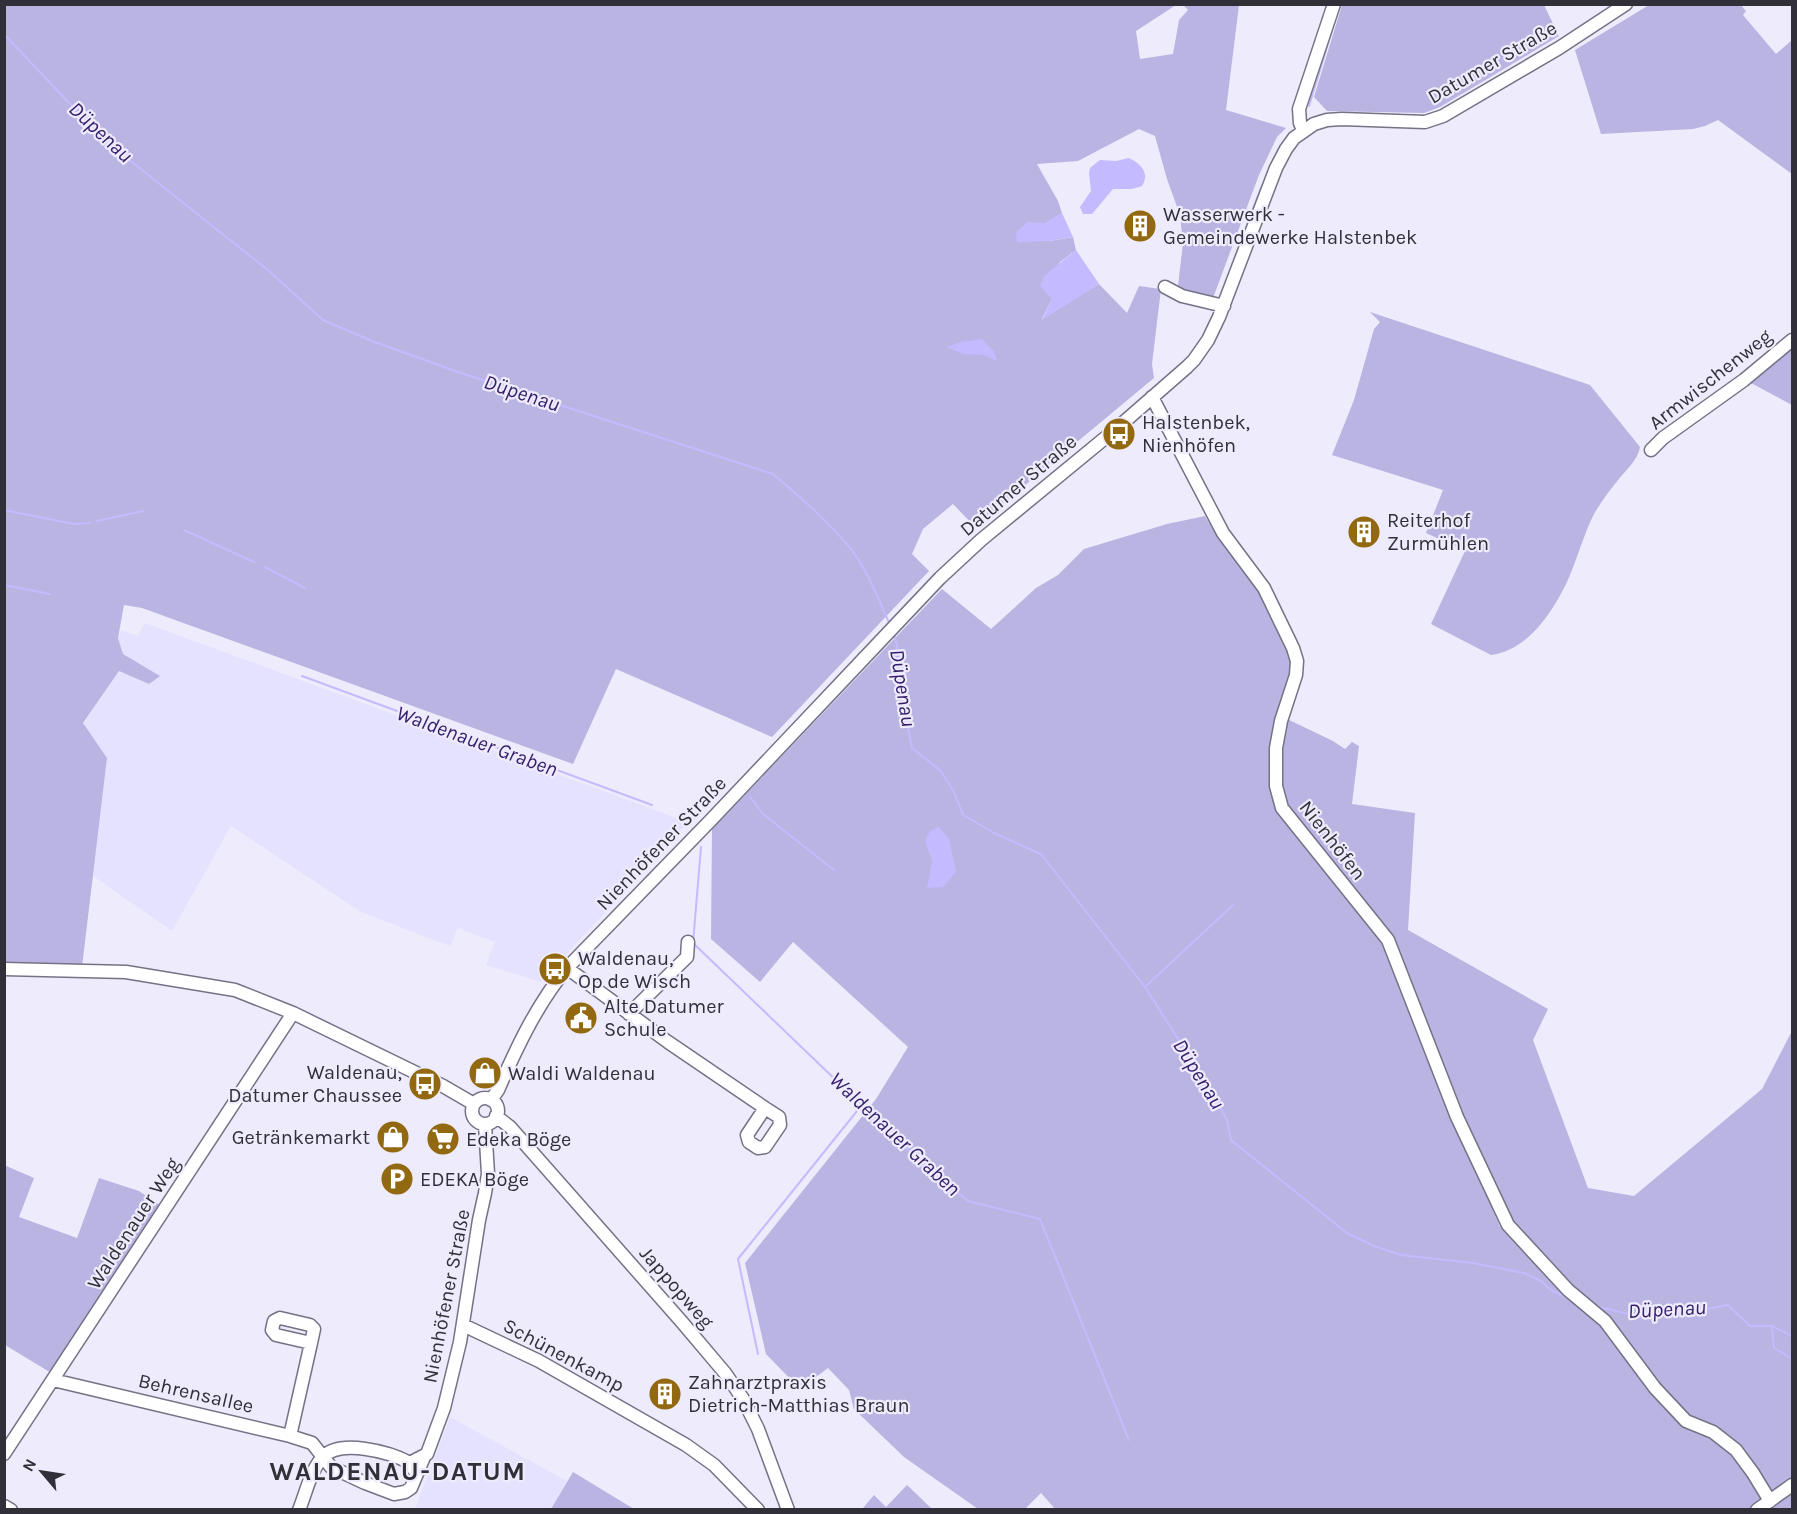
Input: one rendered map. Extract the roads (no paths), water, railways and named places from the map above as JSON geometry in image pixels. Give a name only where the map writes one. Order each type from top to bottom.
[{"type":"street","points":[[1303,130],[1299,109],[1334,4]]},
{"type":"street","name":"Datumer Straße","points":[[887,634],[940,578],[981,540],[1194,360],[1209,340],[1224,306],[1276,168],[1286,149],[1303,130],[1327,120],[1342,118],[1425,122],[1443,116],[1559,48],[1626,4]]},
{"type":"street","points":[[1165,287],[1182,296],[1224,306]]},
{"type":"street","name":"Armwischenweg","points":[[1651,450],[1663,438],[1744,381],[1792,340]]},
{"type":"street","name":"Nienhöfen","points":[[1152,397],[1223,533],[1264,588],[1293,648],[1297,661],[1296,675],[1281,721],[1276,748],[1276,786],[1282,808],[1388,940],[1457,1117],[1508,1225],[1568,1290],[1605,1321],[1654,1388],[1686,1421],[1713,1432],[1736,1450],[1754,1473],[1770,1501]]},
{"type":"street","name":"Nienhöfener Straße","points":[[491,1100],[536,1012],[567,968],[887,634]]},
{"type":"street","points":[[629,1014],[687,957],[688,942]]},
{"type":"street","points":[[567,968],[765,1108]]},
{"type":"street","points":[[4,969],[126,972],[234,990],[293,1012],[433,1081],[474,1104]]},
{"type":"street","name":"Waldenauer Weg","points":[[4,1454],[293,1012]]},
{"type":"street","points":[[479,1099],[491,1100],[497,1107],[496,1116],[492,1122],[485,1124],[478,1122],[473,1118],[471,1110],[474,1104],[479,1099]]},
{"type":"street","name":"Jappopweg","points":[[496,1116],[510,1127],[590,1216],[725,1373],[743,1399],[758,1429],[788,1509]]},
{"type":"street","name":"Nienhöfener Straße","points":[[416,1475],[444,1408],[456,1364],[488,1174],[485,1124]]},
{"type":"street","name":"Schünenkamp","points":[[463,1325],[539,1361],[687,1445],[714,1465],[758,1509]]},
{"type":"street","points":[[290,1436],[311,1343]]},
{"type":"street","name":"Behrensallee","points":[[53,1380],[312,1443],[331,1467],[394,1494],[411,1488],[416,1475]]},
{"type":"street","points":[[299,1509],[313,1473],[323,1457],[334,1450],[361,1449],[384,1453],[410,1463],[416,1475]]},
{"type":"street","points":[[410,1463],[424,1457]]},
{"type":"street","points":[[1757,1509],[1789,1488]]},
{"type":"street","points":[[4,1506],[11,1509]]},
{"type":"waterway","points":[[1309,106],[1340,4]]},
{"type":"waterway","name":"Düpenau","points":[[4,34],[103,139],[269,271],[323,320],[372,341],[458,372],[773,474],[823,518],[850,548],[867,575],[890,625]]},
{"type":"waterway","points":[[1221,295],[1259,193],[1280,146]]},
{"type":"waterway","points":[[4,510],[74,524],[90,523]]},
{"type":"waterway","points":[[97,521],[143,511]]},
{"type":"waterway","points":[[184,530],[254,562]]},
{"type":"waterway","points":[[265,567],[305,588]]},
{"type":"waterway","points":[[4,585],[50,594]]},
{"type":"waterway","name":"Düpenau","points":[[894,633],[900,659],[903,703],[912,748],[940,770],[954,792],[963,815],[994,833],[1041,854],[1145,987],[1208,1086],[1227,1120],[1231,1140],[1347,1233],[1374,1246],[1401,1255],[1473,1263],[1524,1273],[1570,1299]]},
{"type":"waterway","name":"Waldenauer Graben","points":[[302,676],[652,805]]},
{"type":"waterway","points":[[750,797],[763,814],[834,870]]},
{"type":"waterway","name":"Waldenauer Graben","points":[[701,847],[693,943],[916,1157],[968,1201],[1040,1219],[1129,1440]]},
{"type":"waterway","points":[[613,912],[671,852]]},
{"type":"waterway","points":[[1145,987],[1233,905]]},
{"type":"waterway","points":[[758,1354],[738,1259],[861,1106]]},
{"type":"waterway","name":"Düpenau","points":[[1596,1306],[1632,1315],[1690,1312],[1728,1305],[1750,1326],[1772,1326],[1792,1336]]},
{"type":"waterway","points":[[1772,1327],[1774,1348],[1792,1359]]},
{"type":"place","name":"Wasserwerk - Gemeindewerke Halstenbek","points":[[1140,226]]},
{"type":"place","name":"Halstenbek, Nienhöfen","points":[[1119,434]]},
{"type":"place","name":"Reiterhof Zurmühlen","points":[[1364,532]]},
{"type":"place","name":"Waldenau, Op de Wisch","points":[[555,969]]},
{"type":"place","name":"Alte Datumer Schule","points":[[581,1018]]},
{"type":"place","name":"Waldi Waldenau","points":[[485,1073]]},
{"type":"place","name":"Waldenau, Datumer Chaussee","points":[[425,1084]]},
{"type":"place","name":"Getränkemarkt","points":[[393,1137]]},
{"type":"place","name":"Edeka Böge","points":[[443,1139]]},
{"type":"place","name":"EDEKA Böge","points":[[397,1179]]},
{"type":"place","name":"Zahnarztpraxis Dietrich-Matthias Braun","points":[[665,1394]]},
{"type":"district","name":"WALDENAU-DATUM","points":[[398,1471]]}]
